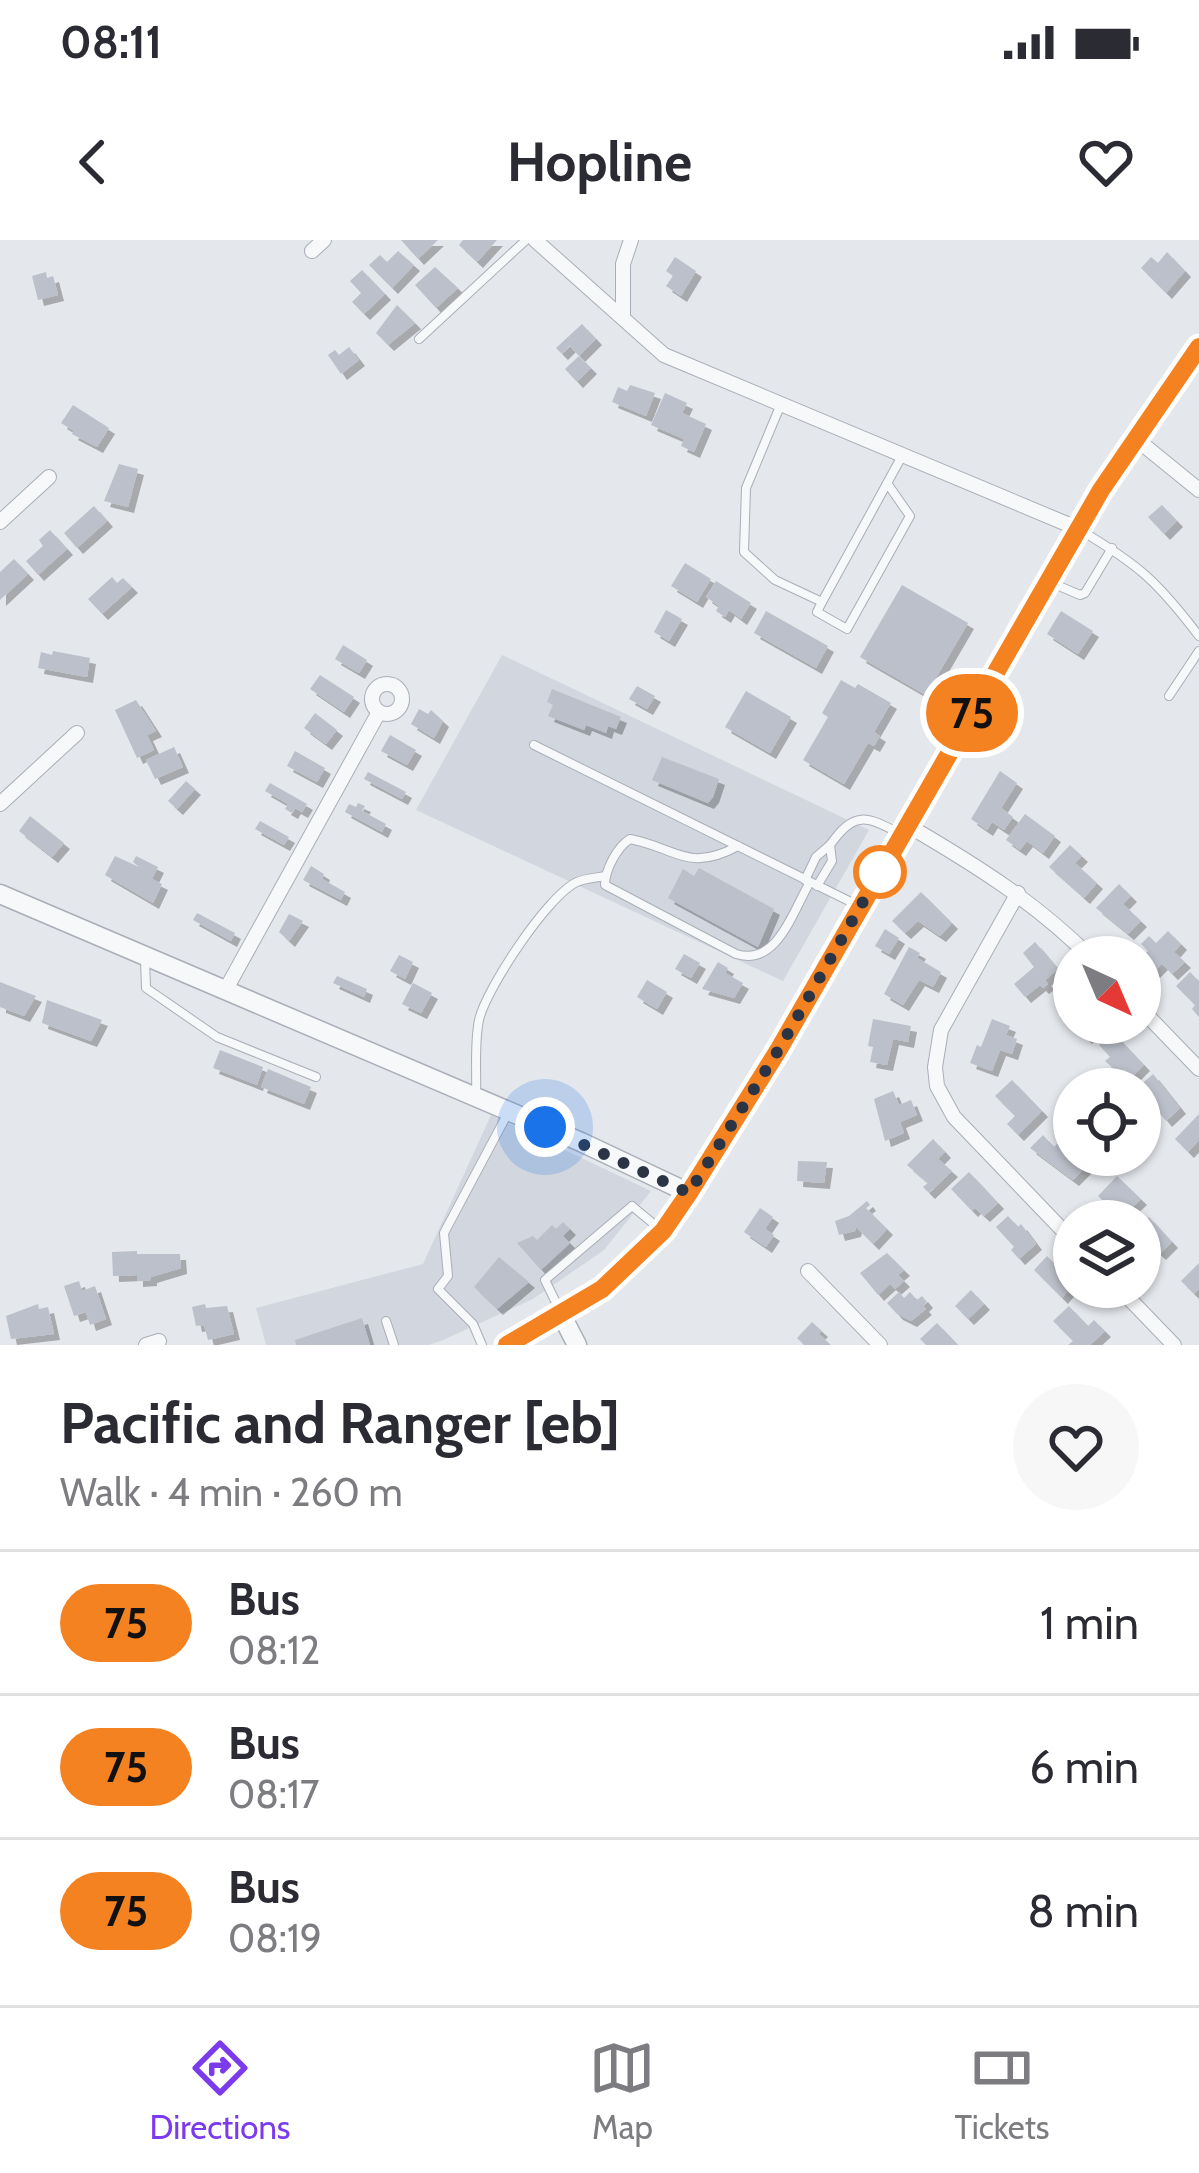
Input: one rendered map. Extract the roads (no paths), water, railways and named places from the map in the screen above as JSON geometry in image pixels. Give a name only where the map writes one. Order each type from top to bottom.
[{"type":"main road","points":[[507,1345],[602,1289],[663,1231],[779,1049],[1079,529],[1199,347]]},
{"type":"street","points":[[531,240],[664,355],[1079,529]]},
{"type":"street","points":[[623,315],[623,265],[631,240]]},
{"type":"street","points":[[1135,438],[1199,490]]},
{"type":"street","points":[[0,523],[49,477]]},
{"type":"street","points":[[225,991],[379,712]]},
{"type":"street","points":[[0,804],[77,733]]},
{"type":"street","points":[[904,830],[1018,893],[1069,936]]},
{"type":"street","points":[[1018,893],[941,1030],[937,1086],[954,1117],[1053,1219]]},
{"type":"street","points":[[0,894],[689,1193]]},
{"type":"street","points":[[1161,1030],[1199,1069]]},
{"type":"street","points":[[808,1271],[880,1345]]},
{"type":"street","points":[[1138,1308],[1174,1345]]},
{"type":"street","points":[[562,1316],[577,1345]]},
{"type":"lane","points":[[419,339],[531,240]]},
{"type":"lane","points":[[782,403],[746,488],[744,553],[775,580],[822,602]]},
{"type":"lane","points":[[887,483],[910,516],[847,629],[817,612],[822,602],[887,483],[903,454]]},
{"type":"lane","points":[[1079,529],[1161,586],[1199,636]]},
{"type":"lane","points":[[1048,582],[1080,596],[1112,548]]},
{"type":"lane","points":[[1169,696],[1199,651]]},
{"type":"lane","points":[[533,745],[860,907]]},
{"type":"lane","points":[[738,846],[716,858],[698,859],[629,839],[605,876],[608,887],[752,958],[768,952],[811,882],[832,861],[830,845],[845,826],[869,818],[904,830]]},
{"type":"lane","points":[[476,1097],[479,1021],[503,973],[533,925],[564,891],[577,882],[605,876]]},
{"type":"lane","points":[[146,958],[146,988],[217,1037],[316,1077]]},
{"type":"lane","points":[[482,1345],[473,1324],[438,1289],[448,1276],[444,1233],[509,1111]]},
{"type":"lane","points":[[562,1316],[545,1280],[632,1206],[663,1231]]},
{"type":"lane","points":[[386,1322],[394,1345]]}]
